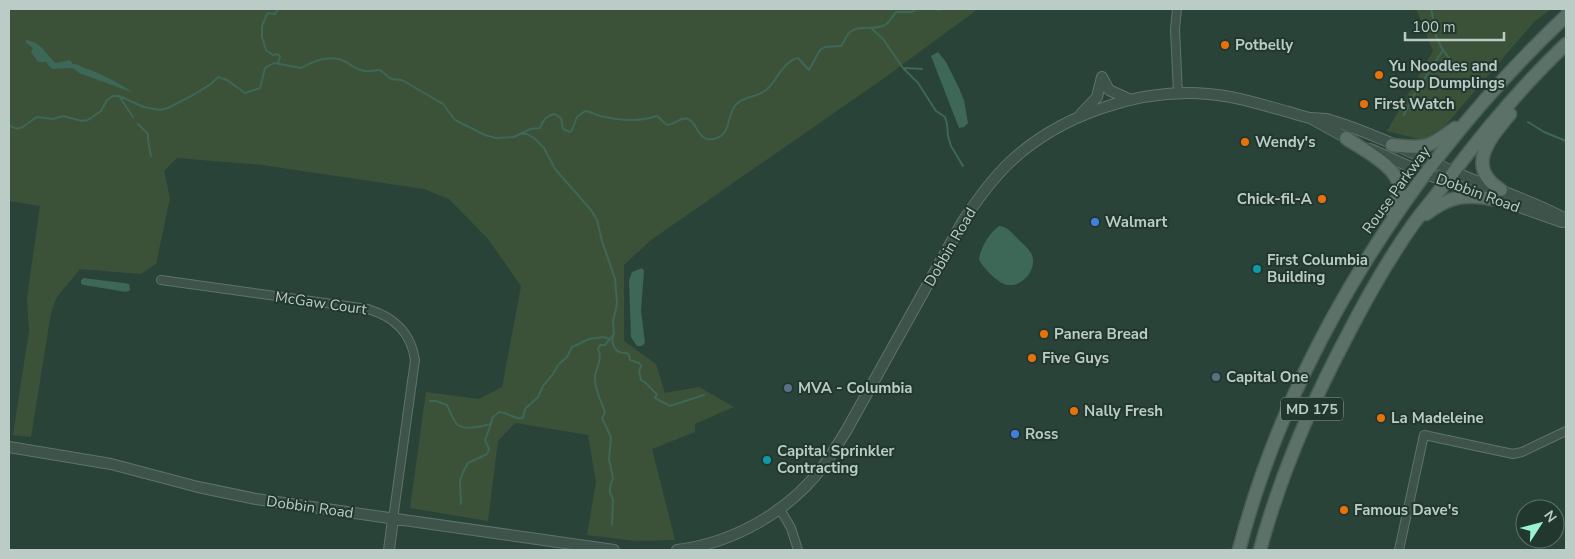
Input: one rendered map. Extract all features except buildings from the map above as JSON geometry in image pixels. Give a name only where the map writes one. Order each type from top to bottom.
[{"type":"main road","name":"Rouse Parkway","points":[[1239,550],[1262,474],[1299,386],[1336,312],[1358,274],[1392,220],[1467,120],[1539,42],[1566,16]]},
{"type":"main road","name":"MD 175","points":[[1260,550],[1283,480],[1318,393],[1358,314],[1389,261],[1414,223],[1483,133],[1513,98],[1566,44]]},
{"type":"main road","points":[[1414,223],[1435,208],[1456,197],[1497,195],[1483,173],[1482,162],[1484,153],[1506,118],[1566,50]]},
{"type":"main road","points":[[1392,144],[1414,148],[1427,146],[1467,120]]},
{"type":"main road","points":[[1299,386],[1353,271],[1399,193],[1399,181],[1394,172],[1346,138]]},
{"type":"street","points":[[1177,9],[1175,29],[1178,94]]},
{"type":"street","points":[[1078,117],[1097,97],[1102,77],[1109,90],[1131,100]]},
{"type":"street","name":"Dobbin Road","points":[[677,550],[705,544],[741,532],[780,509],[813,478],[833,452],[963,221],[982,193],[997,175],[1028,147],[1056,128],[1078,117],[1131,100],[1178,94],[1205,94],[1236,98],[1312,118],[1328,119],[1434,163],[1450,177]]},
{"type":"street","name":"Dobbin Road","points":[[1312,118],[1346,138],[1426,174],[1450,177],[1566,224]]},
{"type":"street","name":"Dobbin Road","points":[[1497,195],[1547,208],[1566,219]]},
{"type":"street","name":"McGaw Court","points":[[161,280],[368,309],[383,314],[400,326],[412,347],[414,360],[393,520]]},
{"type":"street","points":[[1399,550],[1424,435],[1513,454],[1566,432]]},
{"type":"street","name":"Dobbin Road","points":[[9,447],[112,464],[198,487],[256,499],[614,550]]},
{"type":"street","points":[[780,509],[791,528],[798,550]]},
{"type":"street","points":[[389,550],[393,520]]},
{"type":"shaded area","points":[[9,9],[978,9],[880,81],[651,240],[624,265],[624,341],[656,364],[665,393],[699,387],[734,407],[695,424],[695,432],[652,449],[675,540],[636,541],[587,535],[596,482],[588,435],[515,423],[498,441],[488,521],[410,508],[426,392],[479,399],[502,387],[521,286],[488,239],[449,199],[424,189],[262,165],[177,158],[164,171],[170,198],[156,264],[141,274],[80,269],[57,297],[51,313],[31,437],[13,435],[29,331],[27,298],[40,206],[9,201]]},
{"type":"shaded area","points":[[1416,9],[1551,9],[1534,22],[1444,127],[1422,140],[1387,131],[1433,51]]},
{"type":"shaded area","points":[[26,40],[40,46],[56,63],[70,60],[73,64],[106,77],[134,93],[79,73],[73,68],[52,69],[46,62],[38,62],[31,52],[33,48],[26,43]]},
{"type":"shaded area","points":[[938,52],[946,62],[964,100],[968,123],[964,127],[959,128],[931,56]]},
{"type":"shaded area","points":[[999,226],[1012,233],[1028,249],[1033,259],[1033,265],[1028,275],[1024,280],[1014,285],[1000,282],[979,260],[986,242]]},
{"type":"shaded area","points":[[642,268],[644,271],[641,310],[645,343],[642,346],[637,346],[631,337],[629,280],[632,272]]},
{"type":"shaded area","points":[[83,278],[129,284],[130,290],[126,292],[84,285],[81,284]]},
{"type":"waterway","points":[[278,9],[275,14],[267,14],[262,26],[262,37],[266,50],[273,55],[277,54],[280,56],[278,63]]},
{"type":"waterway","points":[[9,125],[20,128],[37,117],[53,119],[63,116],[82,121],[88,120],[101,111],[107,100],[113,96],[119,96],[144,107],[160,110],[193,95],[211,84],[218,77],[227,80],[245,93],[260,88],[265,68],[274,63],[301,68],[319,60],[334,58],[364,71],[380,70],[391,79],[402,80],[443,104],[455,120],[485,135],[496,138],[514,137],[530,129],[540,128],[545,119],[555,114],[561,118],[563,129],[570,132],[577,117],[585,111],[600,116],[621,119],[636,120],[657,116],[667,125],[685,118],[691,121],[702,136],[710,139],[717,138],[724,133],[731,113],[740,101],[766,90],[788,63],[798,58],[809,70],[820,50],[825,47],[841,46],[848,34],[854,30],[858,28],[881,27],[896,12],[912,12],[917,9]]},
{"type":"waterway","points":[[934,9],[942,9]]},
{"type":"waterway","points":[[1431,9],[1438,42],[1463,73]]},
{"type":"waterway","points":[[871,28],[883,39],[903,68],[918,83],[936,111],[945,117],[951,146],[963,166]]},
{"type":"waterway","points":[[1404,115],[1414,95],[1443,50]]},
{"type":"waterway","points":[[905,68],[922,69]]},
{"type":"waterway","points":[[119,96],[133,117]]},
{"type":"waterway","points":[[1528,122],[1544,132],[1566,141]]},
{"type":"waterway","points":[[138,124],[148,134],[151,156]]},
{"type":"waterway","points":[[522,134],[527,134],[534,138],[544,148],[555,169],[591,210],[597,220],[615,279],[617,304],[613,321],[614,334],[605,345],[600,345],[598,349],[600,360],[595,377],[597,391],[605,413],[602,418],[611,437],[609,459],[613,478],[610,487],[613,499],[612,525]]},
{"type":"waterway","points":[[430,401],[447,405],[456,423],[459,426],[468,428],[491,424],[492,418],[499,412],[523,418],[525,409],[538,397],[543,386],[558,365],[567,357],[572,347],[589,339],[604,337],[609,339]]},
{"type":"waterway","points":[[613,337],[613,344],[616,349],[627,353],[630,360],[639,363],[641,366],[639,371],[641,380],[657,394],[655,398],[670,406],[704,395]]},
{"type":"waterway","points":[[461,504],[460,481],[463,472],[468,463],[487,454],[489,449],[485,440],[491,424]]},
{"type":"place","name":"Potbelly","points":[[1225,45]]},
{"type":"place","name":"Yu Noodles and Soup Dumplings","points":[[1379,75]]},
{"type":"place","name":"First Watch","points":[[1364,104]]},
{"type":"place","name":"Wendy's","points":[[1245,142]]},
{"type":"place","name":"Chick-fil-A","points":[[1322,199]]},
{"type":"place","name":"Walmart","points":[[1095,222]]},
{"type":"place","name":"First Columbia Building","points":[[1257,269]]},
{"type":"place","name":"Panera Bread","points":[[1044,334]]},
{"type":"place","name":"Five Guys","points":[[1032,358]]},
{"type":"place","name":"Capital One","points":[[1216,377]]},
{"type":"place","name":"MVA - Columbia","points":[[788,388]]},
{"type":"place","name":"Nally Fresh","points":[[1074,411]]},
{"type":"place","name":"La Madeleine","points":[[1381,418]]},
{"type":"place","name":"Ross","points":[[1015,434]]},
{"type":"place","name":"Capital Sprinkler Contracting","points":[[767,460]]},
{"type":"place","name":"Famous Dave's","points":[[1344,510]]}]
